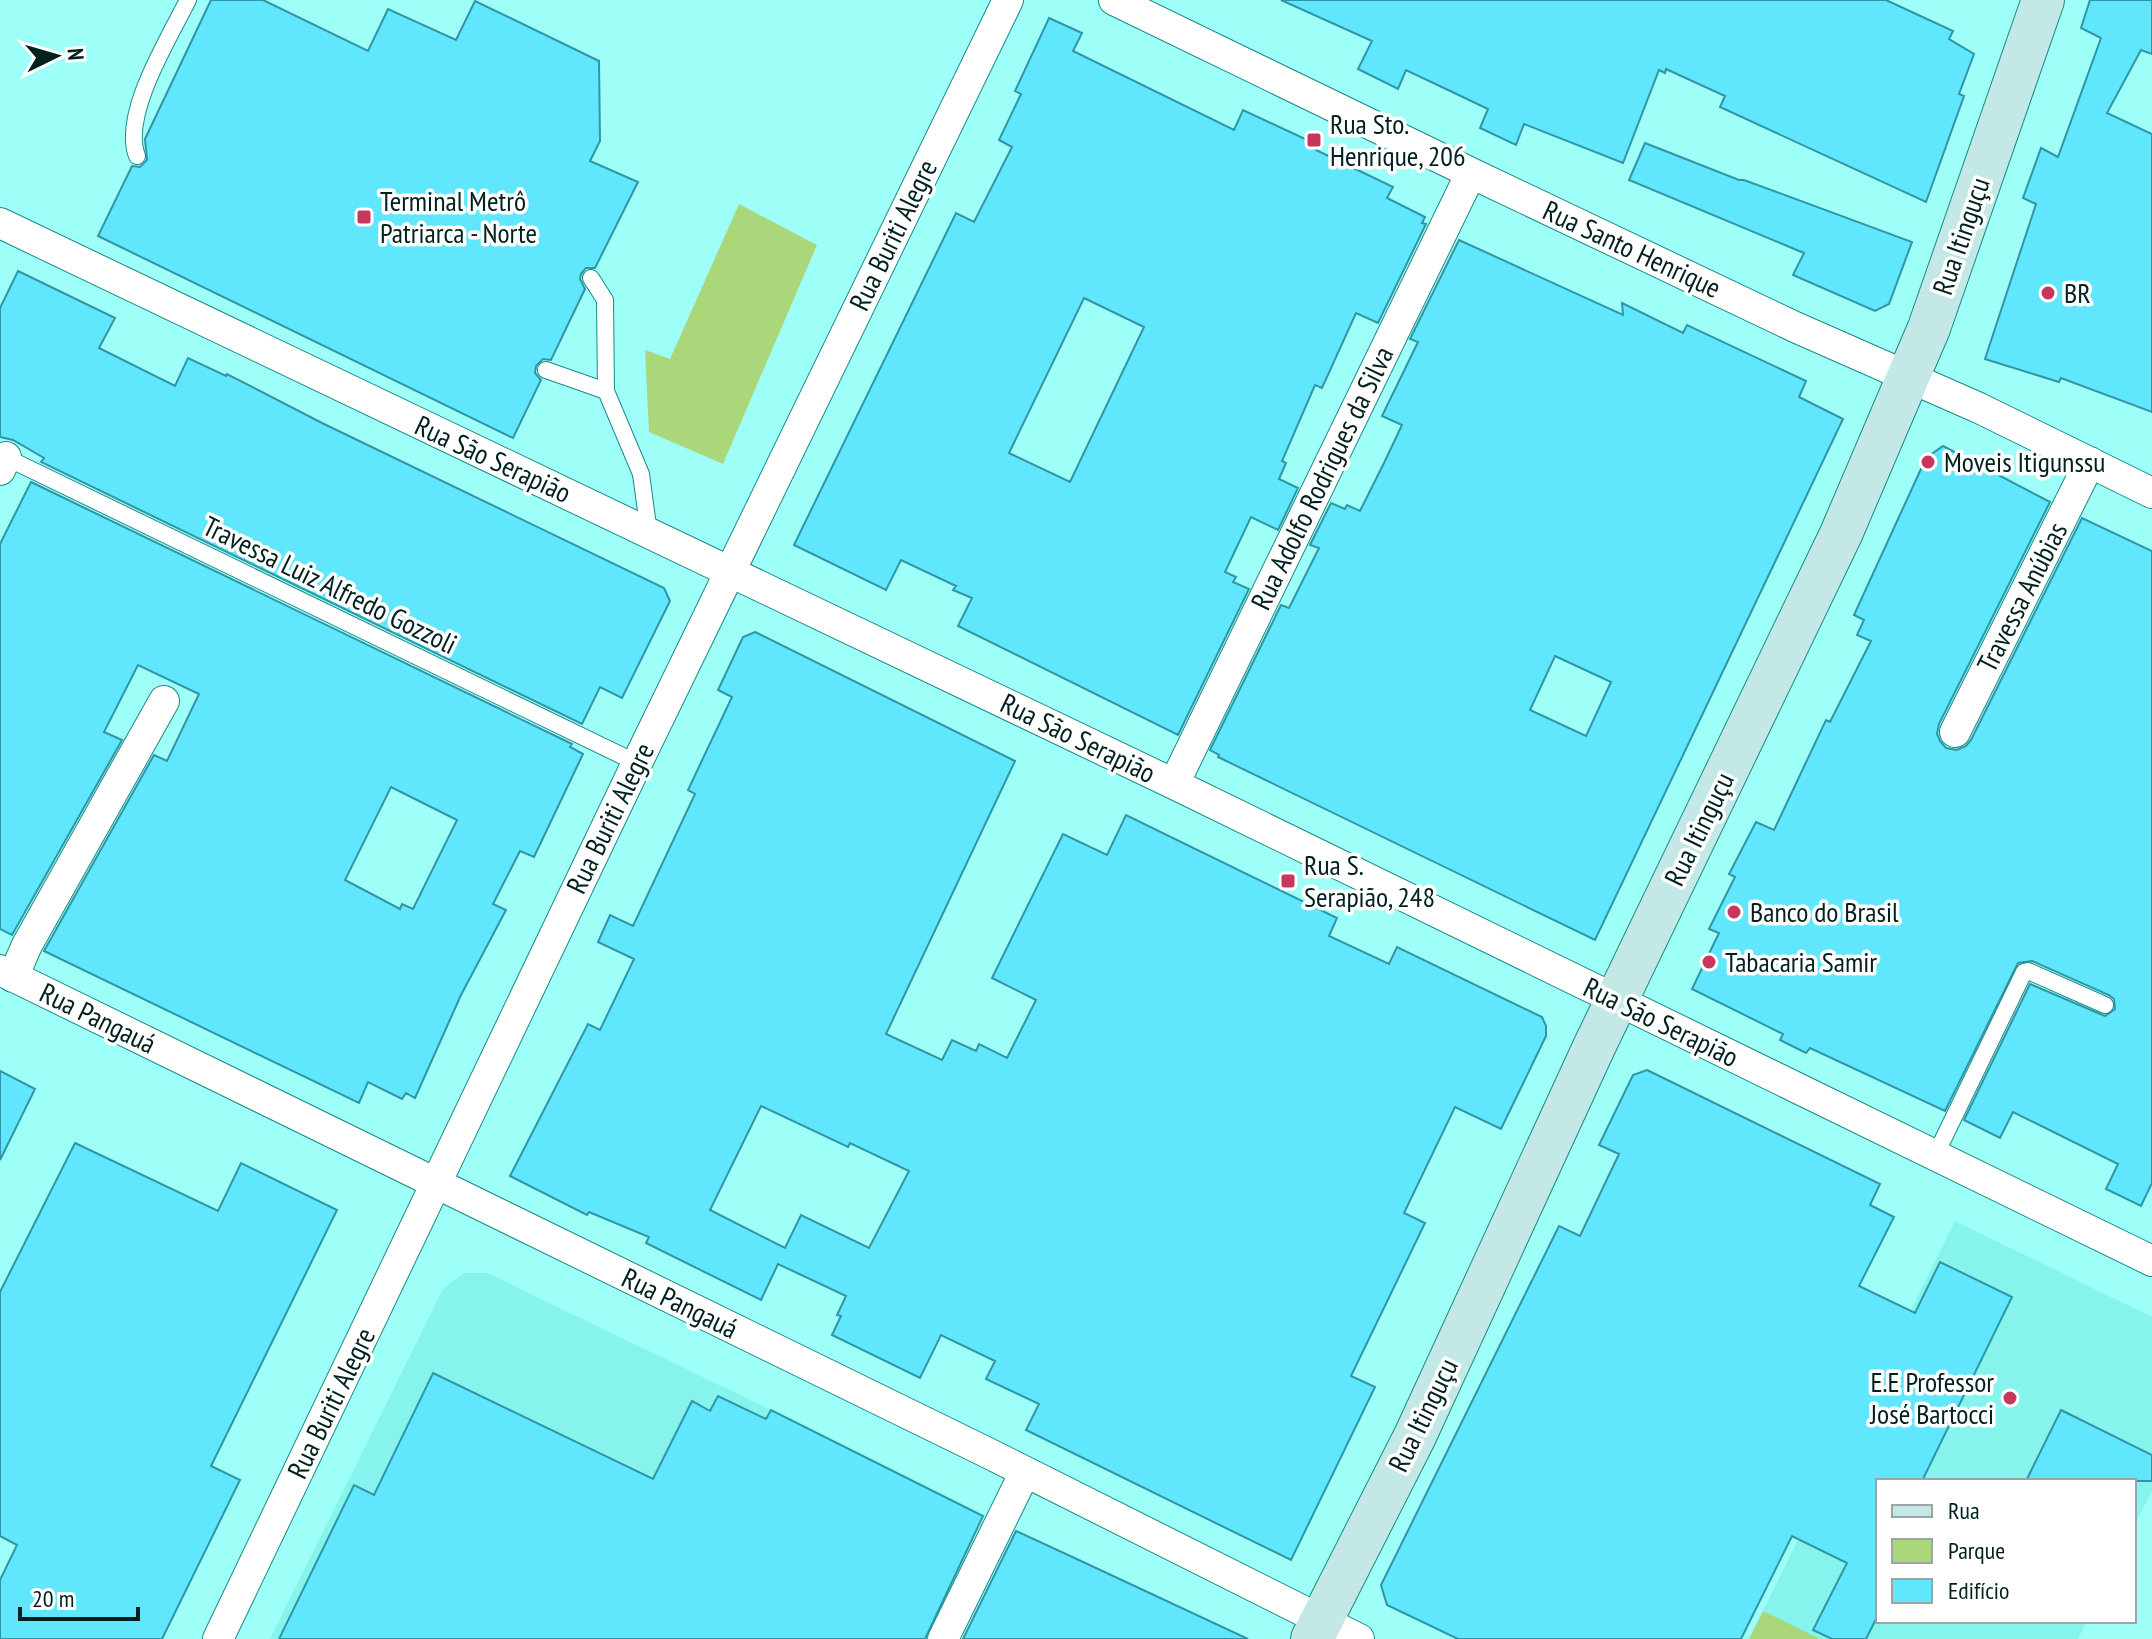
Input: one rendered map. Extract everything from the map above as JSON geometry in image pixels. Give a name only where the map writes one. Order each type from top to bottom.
[{"type":"main road","name":"Rua Itinguçu","points":[[1316,1630],[1415,1436],[1618,1000],[1841,534],[1929,328],[2043,0]]},
{"type":"street","name":"Rua Buriti Alegre","points":[[218,1639],[637,763],[1008,0]]},
{"type":"street","name":"Rua Santo Henrique","points":[[1114,0],[1795,327],[1979,408],[2152,493]]},
{"type":"street","name":"Rua Adolfo Rodrigues da Silva","points":[[1174,784],[1471,173]]},
{"type":"street","name":"Rua São Serapião","points":[[0,223],[1174,784],[2152,1261]]},
{"type":"street","name":"Travessa Anúbias","points":[[1955,732],[2090,462]]},
{"type":"street","points":[[7,974],[27,945],[164,701]]},
{"type":"street","name":"Rua Pangauá","points":[[7,974],[1025,1472],[1316,1630],[1359,1639]]},
{"type":"street","points":[[943,1639],[1025,1472]]},
{"type":"lane","points":[[137,156],[132,145],[135,113],[188,0]]},
{"type":"lane","points":[[591,278],[605,300],[606,391],[641,474],[649,533]]},
{"type":"lane","points":[[546,370],[606,391]]},
{"type":"lane","name":"Travessa Luiz Alfredo Gozzoli","points":[[2,461],[637,763]]},
{"type":"lane","points":[[1935,1156],[2024,972],[2028,971],[2105,1005]]},
{"type":"shaded area","name":"E.E Professor José Bartocci","points":[[1955,1221],[2152,1317],[2152,1491],[2136,1522],[2136,1479],[1876,1479],[1876,1623],[2086,1623],[2078,1639],[1749,1639]]},
{"type":"shaded area","points":[[464,1273],[487,1273],[771,1410],[658,1639],[270,1639],[443,1289]]},
{"type":"green space","points":[[739,204],[817,245],[723,464],[649,432],[645,350],[670,359]]},
{"type":"green space","points":[[1763,1611],[1820,1639],[1749,1639]]},
{"type":"building","name":"Terminal Metrô Patriarca - Norte","points":[[211,0],[263,0],[368,51],[388,9],[456,40],[475,1],[599,61],[600,141],[590,161],[638,182],[595,268],[586,268],[581,274],[585,289],[551,360],[543,359],[536,366],[535,373],[541,380],[513,438],[98,236],[132,166],[140,167],[147,160],[145,139]]},
{"type":"building","points":[[1281,0],[1886,0],[1953,31],[1949,39],[1974,54],[1959,94],[1964,96],[1926,202],[1720,107],[1725,96],[1666,69],[1665,73],[1659,70],[1623,163],[1524,124],[1516,145],[1480,128],[1488,109],[1406,70],[1398,89],[1358,69],[1372,41]]},
{"type":"building","points":[[2090,0],[2152,0],[2152,54],[2141,50],[2107,113],[2152,134],[2152,412],[2061,378],[2059,382],[1985,359],[2036,204],[2023,198],[2041,148],[2058,157],[2101,38],[2081,28]]},
{"type":"building","points":[[1049,18],[1082,33],[1073,51],[1234,130],[1243,110],[1318,145],[1316,150],[1393,187],[1387,198],[1425,217],[1422,223],[1426,224],[1378,323],[1356,313],[1322,388],[1315,385],[1282,461],[1286,463],[1279,479],[1298,488],[1278,530],[1251,517],[1225,572],[1236,577],[1233,582],[1249,589],[1178,735],[958,626],[972,598],[953,590],[956,586],[901,560],[886,590],[794,545],[956,213],[974,222],[1012,147],[999,140],[1021,94],[1015,91]],"holes":[[[1084,298],[1144,327],[1070,482],[1009,453]]]},
{"type":"building","points":[[1645,143],[1912,242],[1889,304],[1875,311],[1793,275],[1804,253],[1629,180]]},
{"type":"building","points":[[1459,240],[1623,315],[1622,303],[1683,333],[1687,325],[1806,381],[1799,397],[1843,419],[1595,940],[1218,757],[1210,750],[1281,605],[1289,608],[1319,548],[1310,545],[1331,503],[1360,511],[1384,463],[1402,425],[1382,416],[1418,342],[1410,339]],"holes":[[[1555,656],[1611,682],[1586,736],[1530,710]]]},
{"type":"building","points":[[18,271],[115,318],[99,348],[175,386],[188,358],[227,374],[664,588],[670,601],[622,698],[600,687],[582,724],[41,462],[44,458],[13,440],[0,437],[0,308]]},
{"type":"building","points":[[1943,446],[2050,502],[1939,724],[1937,734],[1946,748],[1957,750],[1971,740],[2082,518],[2152,551],[2152,1183],[2141,1206],[2106,1189],[2118,1164],[2013,1112],[2000,1138],[1964,1120],[2030,984],[2105,1016],[2115,1009],[2114,999],[2109,995],[2032,961],[2018,963],[1945,1111],[1810,1048],[1806,1053],[1780,1040],[1783,1034],[1692,989],[1719,933],[1709,929],[1735,877],[1729,874],[1756,822],[1774,830],[1826,720],[1830,722],[1871,641],[1857,635],[1864,620],[1854,615],[1926,458]]},
{"type":"building","points":[[31,482],[572,744],[570,747],[583,754],[534,857],[520,851],[493,904],[506,910],[461,995],[415,1098],[406,1093],[402,1099],[368,1082],[359,1103],[44,951],[154,755],[167,761],[199,694],[138,665],[104,732],[122,740],[12,935],[0,929],[0,544]],"holes":[[[391,787],[457,820],[413,909],[402,904],[400,909],[345,880]]]},
{"type":"building","points":[[755,632],[1015,761],[886,1034],[942,1060],[952,1040],[976,1051],[979,1044],[1007,1058],[1036,1000],[992,978],[1063,834],[1107,855],[1126,815],[1337,918],[1329,936],[1389,964],[1397,947],[1542,1017],[1546,1036],[1501,1129],[1455,1107],[1404,1213],[1425,1223],[1351,1376],[1375,1387],[1291,1560],[1026,1430],[1039,1404],[986,1379],[995,1361],[941,1335],[920,1378],[832,1335],[846,1296],[778,1264],[761,1300],[646,1243],[649,1237],[589,1212],[587,1215],[510,1176],[588,1024],[600,1030],[634,959],[598,942],[610,915],[633,926],[695,794],[688,790],[732,697],[718,690],[743,637]],"holes":[[[761,1106],[848,1147],[850,1143],[909,1171],[869,1248],[801,1215],[785,1248],[710,1210]]]},
{"type":"building","points":[[1647,1070],[1880,1184],[1870,1205],[1894,1217],[1859,1286],[1915,1313],[1940,1262],[2012,1297],[1923,1479],[1876,1479],[1876,1619],[1866,1639],[1832,1639],[1813,1630],[1847,1563],[1792,1536],[1741,1639],[1458,1639],[1387,1605],[1381,1585],[1559,1226],[1580,1236],[1619,1154],[1599,1145],[1633,1075]]},
{"type":"building","points":[[0,1071],[35,1089],[0,1160]]},
{"type":"building","points":[[75,1143],[218,1211],[241,1163],[337,1210],[211,1466],[240,1480],[162,1639],[0,1639],[0,1580],[17,1545],[0,1536],[0,1292]]},
{"type":"building","points":[[433,1373],[653,1479],[692,1401],[710,1411],[718,1396],[766,1419],[771,1410],[983,1516],[925,1639],[279,1639],[354,1485],[374,1495]]},
{"type":"building","points":[[2061,1410],[2152,1455],[2152,1481],[2027,1479]]},
{"type":"building","points":[[1016,1531],[1081,1561],[1248,1639],[963,1639]]},
{"type":"place","name":"Rua Sto. Henrique, 206","points":[[1314,140]]},
{"type":"place","name":"Terminal Metrô Patriarca - Norte","points":[[364,217]]},
{"type":"place","name":"BR","points":[[2048,293]]},
{"type":"place","name":"Moveis Itigunssu","points":[[1928,462]]},
{"type":"place","name":"Rua S. Serapião, 248","points":[[1288,881]]},
{"type":"place","name":"Banco do Brasil","points":[[1734,912]]},
{"type":"place","name":"Tabacaria Samir","points":[[1709,962]]},
{"type":"place","name":"E.E Professor José Bartocci","points":[[2010,1398]]}]
